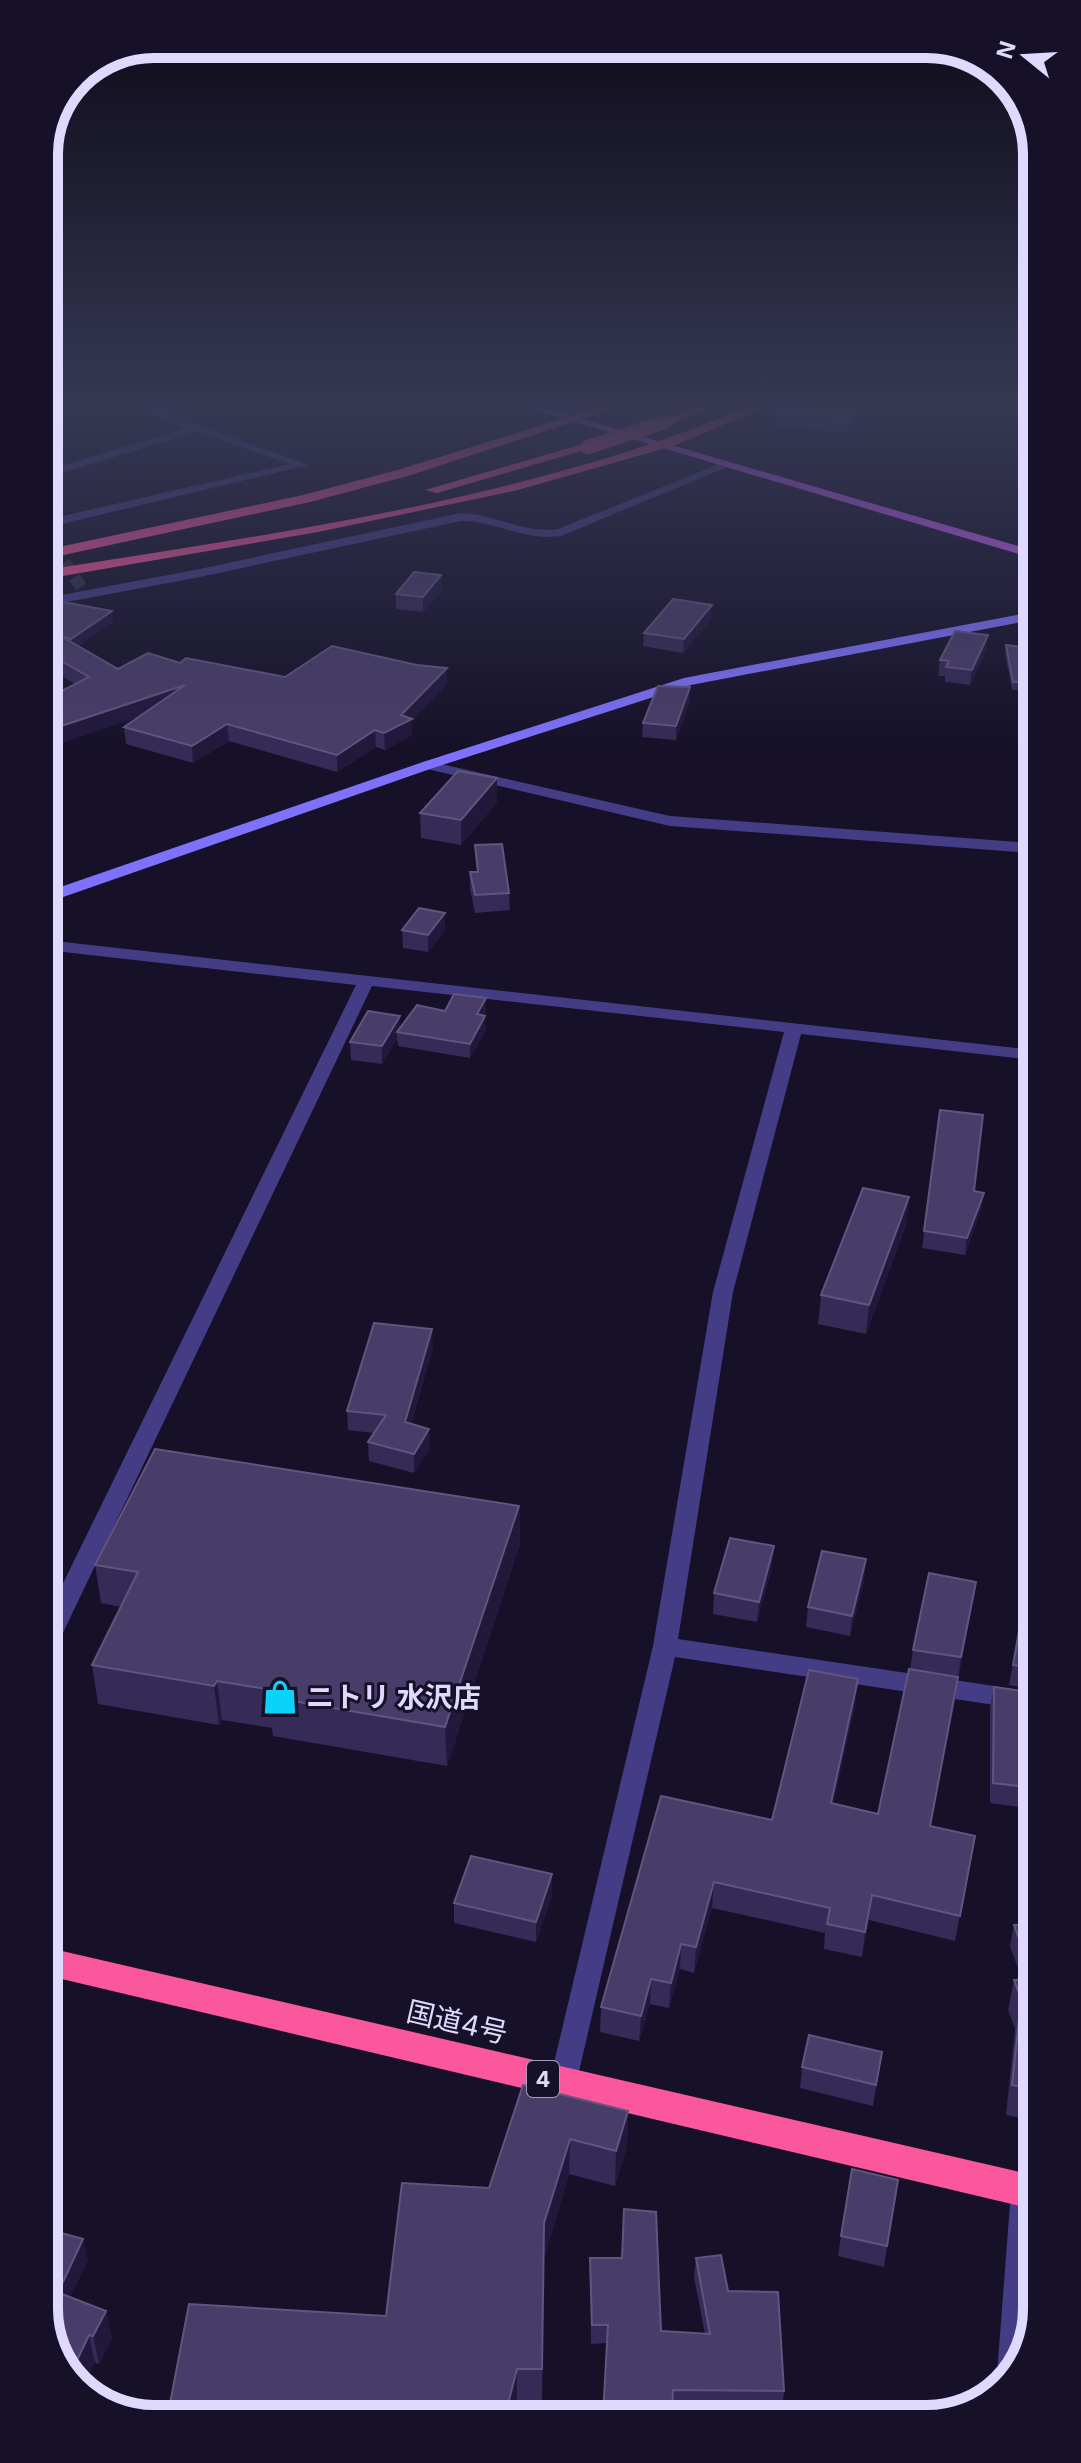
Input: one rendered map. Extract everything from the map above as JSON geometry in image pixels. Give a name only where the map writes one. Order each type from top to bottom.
[{"type":"highway","points":[[58,552],[212,519]]},
{"type":"highway","points":[[58,569],[307,519]]},
{"type":"highway","points":[[58,570],[361,519]]},
{"type":"highway","name":"国道4号","points":[[58,1964],[1023,2190]]},
{"type":"main road","points":[[911,519],[1023,551]]},
{"type":"street","points":[[58,598],[451,519]]},
{"type":"street","points":[[482,519],[530,536],[544,536],[593,519]]},
{"type":"street","points":[[58,894],[428,765],[689,681],[1023,618]]},
{"type":"street","points":[[428,765],[670,821],[1023,847]]},
{"type":"street","points":[[58,946],[1023,1054]]},
{"type":"street","points":[[58,1618],[366,981]]},
{"type":"street","points":[[564,2084],[665,1646],[723,1292],[794,1027]]},
{"type":"street","points":[[665,1646],[1023,1700]]},
{"type":"street","points":[[1016,2343],[1023,2273]]},
{"type":"building","points":[[414,572],[441,575],[423,597],[396,594]]},
{"type":"building","points":[[673,599],[712,605],[684,639],[644,633]]},
{"type":"building","points":[[58,601],[112,611],[71,639],[58,635]]},
{"type":"building","points":[[955,631],[988,635],[972,670],[946,667],[949,661],[940,660]]},
{"type":"building","points":[[58,637],[118,669],[148,653],[180,663],[186,658],[285,677],[332,646],[417,665],[447,668],[401,715],[412,719],[384,733],[375,730],[337,755],[227,724],[192,746],[124,727],[185,685],[58,727],[58,693],[89,677],[58,659]]},
{"type":"building","points":[[1006,645],[1023,647],[1023,682],[1013,682]]},
{"type":"building","points":[[658,686],[690,687],[676,726],[643,723]]},
{"type":"building","points":[[458,771],[497,778],[461,820],[420,813]]},
{"type":"building","points":[[502,844],[509,893],[475,895],[470,872],[478,872],[475,845]]},
{"type":"building","points":[[419,908],[445,913],[428,935],[402,930]]},
{"type":"building","points":[[454,994],[486,998],[477,1014],[485,1016],[470,1044],[397,1032],[417,1005],[445,1011]]},
{"type":"building","points":[[368,1011],[400,1016],[382,1046],[350,1042]]},
{"type":"building","points":[[940,1110],[983,1115],[974,1191],[984,1193],[967,1238],[924,1231]]},
{"type":"building","points":[[863,1188],[909,1197],[869,1305],[821,1295]]},
{"type":"building","points":[[374,1323],[432,1329],[405,1422],[429,1429],[414,1454],[368,1442],[386,1415],[347,1411]]},
{"type":"building","points":[[155,1449],[519,1506],[445,1727],[269,1697],[272,1690],[217,1681],[214,1686],[92,1665],[138,1572],[95,1565]]},
{"type":"building","points":[[730,1538],[774,1546],[759,1602],[714,1593]]},
{"type":"building","points":[[822,1551],[866,1559],[852,1616],[808,1607]]},
{"type":"building","points":[[929,1573],[976,1582],[961,1657],[913,1650]]},
{"type":"building","points":[[1023,1608],[1023,1666],[1013,1665]]},
{"type":"building","points":[[909,1669],[958,1677],[930,1826],[975,1836],[960,1916],[872,1895],[865,1932],[827,1924],[830,1908],[714,1882],[696,1947],[681,1944],[671,1983],[651,1979],[641,2016],[601,2007],[661,1796],[772,1820],[809,1670],[858,1679],[831,1803],[878,1814]]},
{"type":"building","points":[[994,1687],[1023,1691],[1023,1786],[993,1783]]},
{"type":"building","points":[[471,1856],[552,1874],[536,1922],[454,1903]]},
{"type":"building","points":[[1023,1924],[1023,1950],[1014,1925]]},
{"type":"building","points":[[1023,1979],[1023,2087],[1012,2085],[1021,1999],[1014,1980]]},
{"type":"building","points":[[809,2035],[882,2052],[876,2085],[802,2067]]},
{"type":"building","points":[[523,2085],[628,2111],[616,2151],[570,2139],[544,2223],[542,2369],[517,2369],[508,2405],[170,2405],[189,2304],[386,2316],[402,2183],[489,2188]]},
{"type":"building","points":[[852,2169],[898,2180],[887,2246],[841,2236]]},
{"type":"building","points":[[624,2209],[656,2212],[661,2331],[710,2334],[696,2258],[721,2255],[728,2291],[778,2292],[784,2391],[673,2390],[672,2405],[604,2405],[608,2325],[592,2325],[590,2258],[622,2258]]},
{"type":"building","points":[[58,2232],[83,2239],[58,2293]]},
{"type":"building","points":[[62,2294],[106,2311],[93,2336],[89,2335],[75,2364],[63,2340],[58,2302]]},
{"type":"tunnel","points":[[58,552],[81,587]]},
{"type":"place","name":"ニトリ 水沢店","points":[[280,1697]]}]
